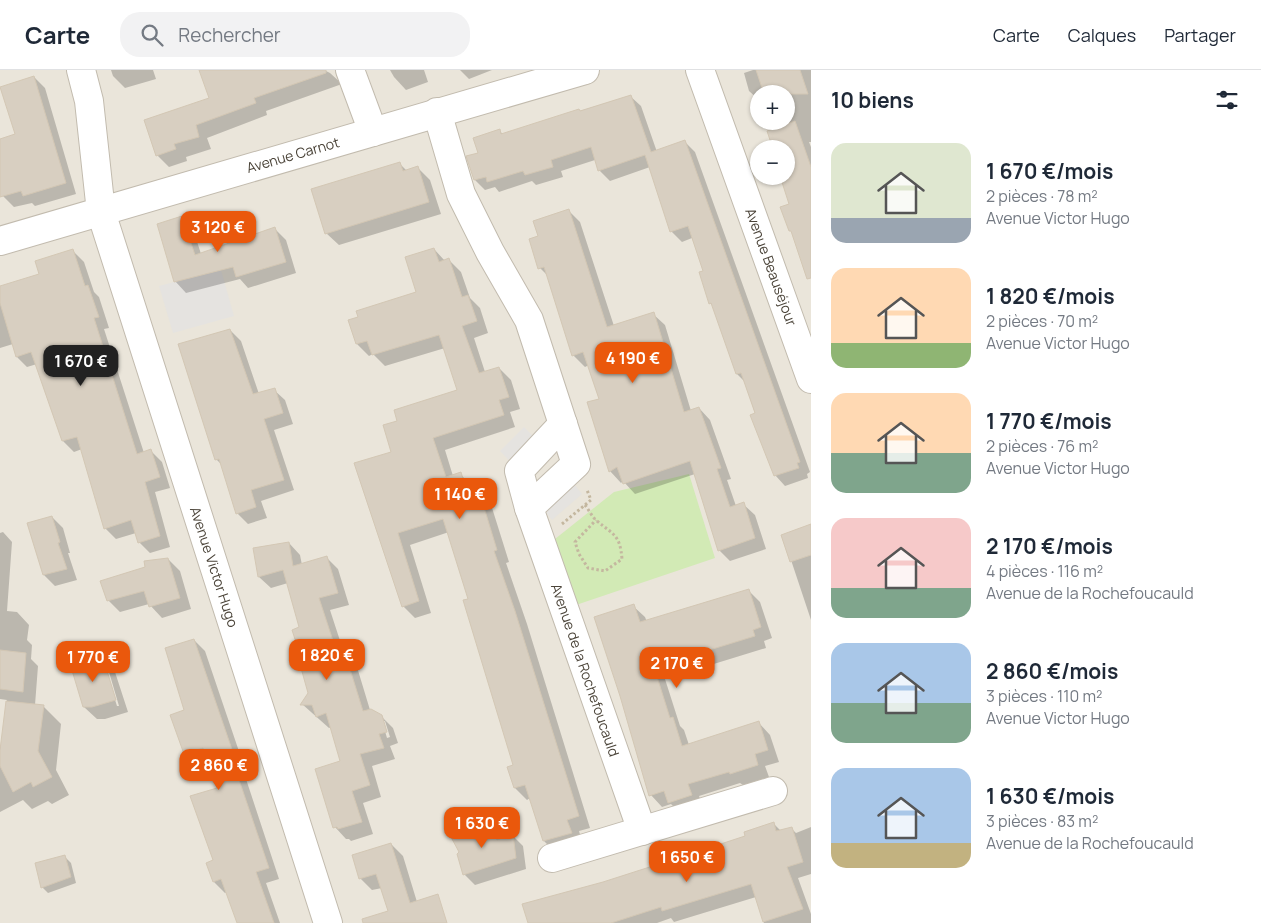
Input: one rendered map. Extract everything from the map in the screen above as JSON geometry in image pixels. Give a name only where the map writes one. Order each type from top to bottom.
[{"type":"street","name":"Avenue Victor Hugo","points":[[80,70],[89,101],[101,212],[328,923]]},
{"type":"street","points":[[350,70],[373,132]]},
{"type":"street","name":"Avenue Carnot","points":[[0,241],[373,132],[437,112],[527,78],[585,70]]},
{"type":"street","name":"Avenue Beauséjour","points":[[700,70],[811,379]]},
{"type":"street","points":[[437,112],[461,194],[490,252],[528,320],[576,464],[529,508]]},
{"type":"street","name":"Avenue de la Rochefoucauld","points":[[563,424],[519,471],[529,508],[642,831]]},
{"type":"street","points":[[552,858],[773,791]]},
{"type":"path","points":[[585,505],[596,520],[610,529],[621,545],[622,559],[606,571],[588,568],[579,554],[575,542],[596,520]]},
{"type":"shaded area","points":[[0,70],[811,70],[811,923],[0,923]]},
{"type":"shaded area","points":[[221,270],[234,316],[173,333],[159,286]]},
{"type":"shaded area","points":[[524,427],[543,446],[519,471],[500,451]]},
{"type":"shaded area","points":[[566,474],[582,494],[552,520],[537,501]]},
{"type":"green space","points":[[689,474],[715,558],[576,605],[555,539],[614,492]]},
{"type":"building","points":[[199,70],[326,70],[326,73],[254,98],[256,103],[196,125],[199,137],[174,144],[176,149],[156,156],[144,120],[209,98]]},
{"type":"building","points":[[756,70],[800,70],[808,94],[795,94],[795,85],[761,85]]},
{"type":"building","points":[[34,76],[66,183],[23,196],[21,191],[0,197],[0,139],[15,134],[0,87]]},
{"type":"building","points":[[631,95],[651,152],[685,140],[800,462],[797,463],[799,468],[774,476],[750,415],[755,413],[741,373],[736,374],[711,303],[709,304],[699,272],[703,271],[688,226],[670,232],[645,155],[598,171],[591,147],[551,160],[553,167],[525,175],[523,171],[487,182],[486,177],[474,180],[466,156],[478,153],[473,138],[500,129],[501,134],[579,109],[580,111]]},
{"type":"building","points":[[795,121],[811,167],[811,278],[807,279],[791,231],[789,231],[780,207],[789,204],[783,185],[795,185],[795,140],[770,140],[767,131],[795,130]]},
{"type":"building","points":[[400,162],[403,171],[418,166],[429,202],[325,234],[311,189]]},
{"type":"building","points":[[569,209],[607,327],[654,312],[684,412],[699,407],[721,468],[717,469],[730,507],[744,502],[755,538],[718,551],[690,461],[623,484],[617,467],[609,472],[587,402],[599,399],[583,352],[572,356],[544,267],[538,269],[529,239],[538,236],[533,221]]},
{"type":"building","points":[[182,216],[195,255],[275,227],[286,262],[236,277],[233,267],[174,282],[157,224]]},
{"type":"building","points":[[434,248],[439,262],[449,258],[462,297],[468,295],[477,321],[462,326],[479,373],[499,367],[509,397],[499,400],[504,415],[433,438],[446,477],[461,472],[465,486],[476,481],[497,550],[494,551],[515,611],[579,816],[567,820],[572,833],[543,841],[525,785],[514,788],[507,767],[513,765],[463,600],[468,599],[443,519],[398,533],[419,601],[402,607],[354,463],[391,452],[383,425],[397,421],[394,410],[457,390],[439,335],[372,355],[367,341],[356,344],[348,320],[358,317],[356,311],[416,292],[405,257]]},
{"type":"building","points":[[73,249],[85,286],[88,285],[99,317],[94,318],[137,454],[151,449],[160,477],[145,482],[160,536],[138,543],[131,520],[104,529],[77,437],[62,441],[31,352],[16,357],[0,303],[0,286],[39,274],[35,261]]},
{"type":"building","points":[[230,329],[253,394],[275,388],[283,413],[264,419],[284,480],[251,490],[256,507],[236,514],[219,459],[215,460],[178,344]]},
{"type":"building","points":[[52,516],[60,542],[58,543],[67,569],[43,575],[27,523]]},
{"type":"building","points":[[811,524],[811,555],[790,562],[781,535]]},
{"type":"building","points":[[289,542],[293,566],[327,556],[338,593],[319,598],[338,656],[345,653],[363,711],[371,709],[382,715],[387,732],[379,734],[384,748],[360,754],[370,785],[352,791],[362,822],[338,829],[337,827],[333,828],[315,769],[340,761],[326,713],[316,717],[312,705],[300,705],[308,693],[301,668],[304,667],[292,630],[299,627],[283,570],[258,577],[253,548]]},
{"type":"building","points":[[168,558],[180,598],[149,607],[144,591],[107,601],[100,581],[145,567],[144,561]]},
{"type":"building","points":[[749,589],[761,627],[753,630],[755,636],[654,667],[670,718],[673,717],[682,746],[759,721],[768,750],[755,754],[758,765],[688,784],[692,795],[668,803],[664,791],[649,796],[620,696],[594,617],[634,604],[640,622]]},
{"type":"building","points":[[194,639],[237,764],[234,765],[269,868],[256,872],[274,923],[237,923],[221,879],[213,882],[206,863],[213,860],[190,796],[217,788],[203,748],[184,754],[170,715],[184,710],[165,648]]},
{"type":"building","points":[[0,650],[26,653],[23,692],[0,689]]},
{"type":"building","points":[[103,658],[116,700],[92,707],[83,707],[71,667]]},
{"type":"building","points":[[6,701],[44,705],[38,751],[52,777],[33,787],[31,782],[13,792],[0,766]]},
{"type":"building","points":[[487,822],[497,840],[513,834],[516,858],[463,875],[457,854],[459,852],[451,837]]},
{"type":"building","points":[[774,822],[776,831],[792,827],[803,862],[787,867],[803,909],[763,922],[751,884],[662,911],[661,907],[611,923],[528,923],[522,904],[603,882],[684,856],[745,836],[744,832]]},
{"type":"building","points":[[391,843],[410,903],[438,894],[447,923],[363,923],[362,919],[388,911],[376,874],[359,879],[352,855]]},
{"type":"building","points":[[65,855],[71,877],[41,888],[35,863]]}]
